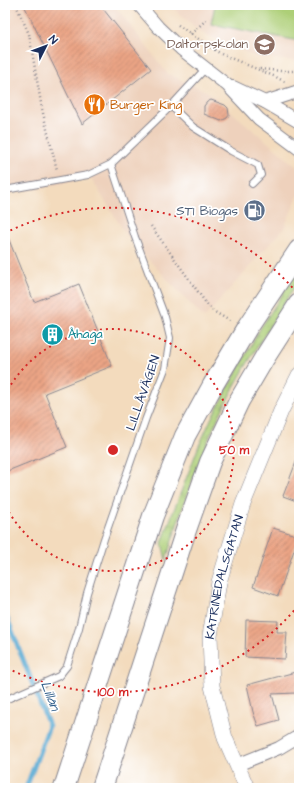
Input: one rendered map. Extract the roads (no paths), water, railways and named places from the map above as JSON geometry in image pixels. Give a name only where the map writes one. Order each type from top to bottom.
[{"type":"main road","points":[[64,788],[153,516],[185,436],[247,328],[299,250]]},
{"type":"main road","points":[[102,788],[186,530],[210,462],[240,401],[265,357],[299,304]]},
{"type":"main road","points":[[70,788],[74,758]]},
{"type":"street","points":[[139,5],[164,33],[205,69],[227,84],[265,102],[299,122]]},
{"type":"street","points":[[227,84],[259,119],[299,149]]},
{"type":"street","points":[[265,102],[294,88]]},
{"type":"street","name":"KATRINEDALSGATAN","points":[[246,787],[225,738],[212,686],[210,636],[219,582],[243,504],[281,411],[299,375]]},
{"type":"street","points":[[237,765],[279,748],[299,736]]},
{"type":"lane","points":[[5,190],[88,175],[111,164],[171,106],[205,69]]},
{"type":"lane","points":[[171,106],[193,127],[231,151],[258,164],[261,175],[252,184]]},
{"type":"lane","name":"LILLÅVÄGEN","points":[[5,700],[59,676],[67,666],[73,649],[87,593],[104,539],[146,418],[165,369],[170,338],[165,317],[135,237],[111,164]]},
{"type":"waterway","name":"Lillån","points":[[5,613],[49,726],[26,788]]},
{"type":"place","name":"Daltorpskolan","points":[[264,44]]},
{"type":"place","name":"Burger King","points":[[94,105]]},
{"type":"place","name":"ST1 Biogas","points":[[254,211]]},
{"type":"place","name":"Åhaga","points":[[52,334]]}]
